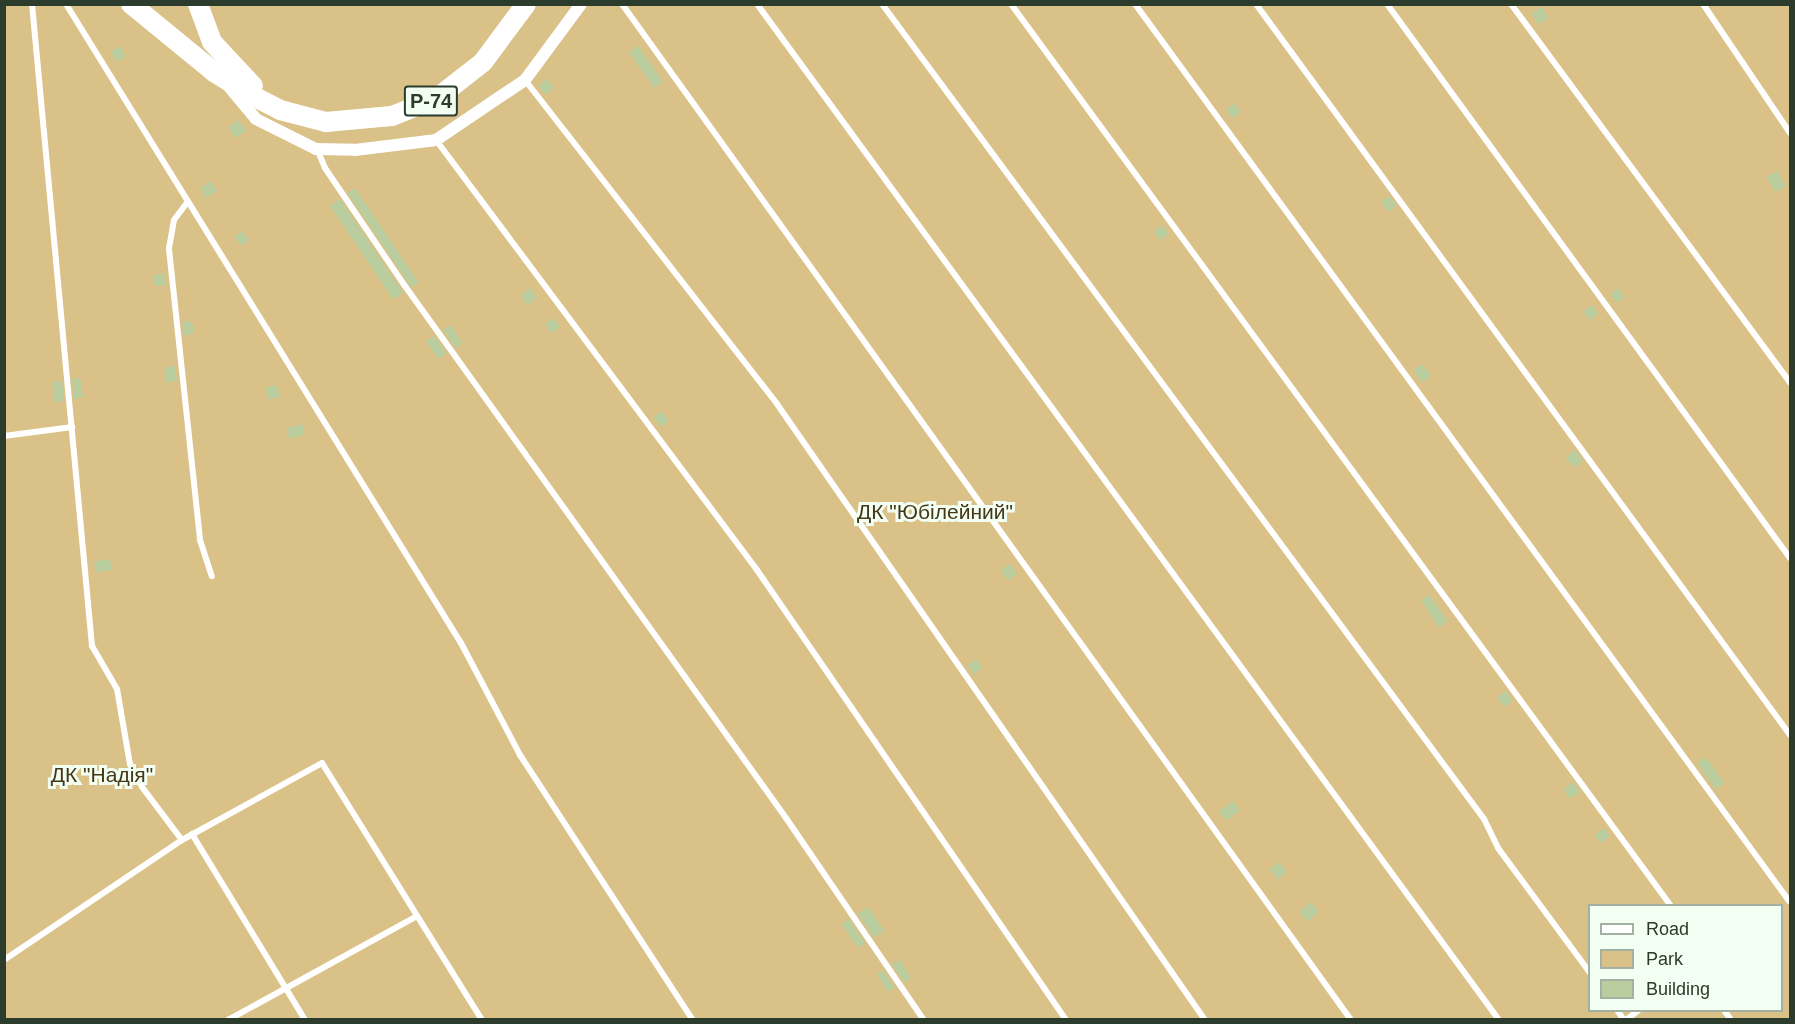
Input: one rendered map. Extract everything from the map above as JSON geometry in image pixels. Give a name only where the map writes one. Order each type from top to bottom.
[{"type":"main road","name":"Р-74","points":[[131,4],[214,72],[255,97],[298,116],[326,122],[369,119],[422,106],[455,87],[483,62],[526,4]]},
{"type":"main road","points":[[198,4],[212,42],[222,55],[255,88],[298,116]]},
{"type":"street","points":[[214,72],[255,119],[316,149],[355,150],[436,140],[525,80],[580,4]]},
{"type":"lane","points":[[32,4],[92,646],[117,689],[130,764],[142,787],[182,840]]},
{"type":"lane","points":[[66,4],[186,204],[461,642],[520,755],[630,928],[693,1020]]},
{"type":"lane","points":[[622,4],[1351,1020]]},
{"type":"lane","points":[[757,4],[1500,1020]]},
{"type":"lane","points":[[882,4],[1484,819],[1498,848],[1588,970]]},
{"type":"lane","points":[[1011,4],[1670,904]]},
{"type":"lane","points":[[1135,4],[1790,901]]},
{"type":"lane","points":[[1256,4],[1791,735]]},
{"type":"lane","points":[[1387,4],[1791,558]]},
{"type":"lane","points":[[1511,4],[1791,383]]},
{"type":"lane","points":[[1703,4],[1791,133]]},
{"type":"lane","points":[[525,80],[777,404],[1205,1020]]},
{"type":"lane","points":[[436,140],[757,570],[1066,1020]]},
{"type":"lane","points":[[316,149],[325,168],[405,286],[779,808],[924,1020]]},
{"type":"lane","points":[[186,204],[174,220],[169,249],[200,540],[212,576]]},
{"type":"lane","points":[[4,435],[72,427]]},
{"type":"lane","points":[[4,960],[182,840],[322,763],[415,918],[482,1020]]},
{"type":"lane","points":[[192,834],[305,1020]]},
{"type":"lane","points":[[228,1020],[415,918]]},
{"type":"green space","name":"ДК \"Юбілейний\"","points":[[5,5],[1790,5],[1790,1019],[5,1020]]},
{"type":"building","points":[[1542,7],[1549,18],[1539,24],[1532,13]]},
{"type":"building","points":[[120,46],[126,56],[117,62],[111,52]]},
{"type":"building","points":[[638,46],[663,82],[654,88],[629,52]]},
{"type":"building","points":[[547,79],[554,88],[545,94],[538,86]]},
{"type":"building","points":[[1235,103],[1241,112],[1232,118],[1226,109]]},
{"type":"building","points":[[239,120],[246,131],[235,138],[228,127]]},
{"type":"building","points":[[1777,171],[1786,186],[1775,192],[1767,177]]},
{"type":"building","points":[[211,181],[217,191],[206,198],[200,188]]},
{"type":"building","points":[[355,188],[419,283],[411,288],[348,193]]},
{"type":"building","points":[[1390,196],[1397,206],[1388,212],[1381,202]]},
{"type":"building","points":[[340,199],[403,293],[393,299],[330,206]]},
{"type":"building","points":[[1162,225],[1169,234],[1160,240],[1153,232]]},
{"type":"building","points":[[243,231],[249,240],[241,246],[235,237]]},
{"type":"building","points":[[164,273],[166,285],[155,287],[153,275]]},
{"type":"building","points":[[530,288],[537,298],[527,305],[520,295]]},
{"type":"building","points":[[1618,288],[1625,297],[1617,303],[1610,294]]},
{"type":"building","points":[[1592,305],[1598,314],[1589,320],[1583,311]]},
{"type":"building","points":[[554,318],[560,327],[551,333],[545,324]]},
{"type":"building","points":[[192,321],[194,334],[184,335],[182,323]]},
{"type":"building","points":[[451,325],[462,343],[456,348],[443,330]]},
{"type":"building","points":[[434,336],[447,353],[438,359],[426,341]]},
{"type":"building","points":[[1422,364],[1431,376],[1422,383],[1413,371]]},
{"type":"building","points":[[175,366],[177,381],[166,382],[164,368]]},
{"type":"building","points":[[80,378],[83,397],[74,399],[72,379]]},
{"type":"building","points":[[62,381],[64,401],[54,402],[52,382]]},
{"type":"building","points":[[277,385],[280,397],[268,400],[265,388]]},
{"type":"building","points":[[662,411],[669,421],[661,427],[654,417]]},
{"type":"building","points":[[302,424],[305,435],[289,439],[287,428]]},
{"type":"building","points":[[1575,450],[1583,460],[1574,468],[1566,458]]},
{"type":"building","points":[[110,559],[112,570],[96,573],[94,562]]},
{"type":"building","points":[[1010,564],[1017,574],[1008,580],[1001,570]]},
{"type":"building","points":[[1429,595],[1448,621],[1439,628],[1421,600]]},
{"type":"building","points":[[976,659],[983,668],[974,674],[967,666]]},
{"type":"building","points":[[1506,691],[1513,701],[1504,707],[1497,697]]},
{"type":"building","points":[[1706,757],[1724,783],[1715,790],[1697,763]]},
{"type":"building","points":[[1573,782],[1580,792],[1570,799],[1563,789]]},
{"type":"building","points":[[1233,801],[1240,811],[1226,821],[1219,811]]},
{"type":"building","points":[[1604,828],[1610,836],[1600,843],[1594,835]]},
{"type":"building","points":[[1279,862],[1287,872],[1278,880],[1270,870]]},
{"type":"building","points":[[1311,902],[1319,912],[1308,922],[1299,911]]},
{"type":"building","points":[[868,907],[884,931],[874,938],[858,914]]},
{"type":"building","points":[[849,919],[865,943],[858,948],[842,924]]},
{"type":"building","points":[[900,960],[911,978],[904,982],[892,964]]},
{"type":"building","points":[[883,970],[895,987],[888,992],[877,974]]},
{"type":"park label","name":"ДК \"Надія\"","points":[[102,775]]}]
